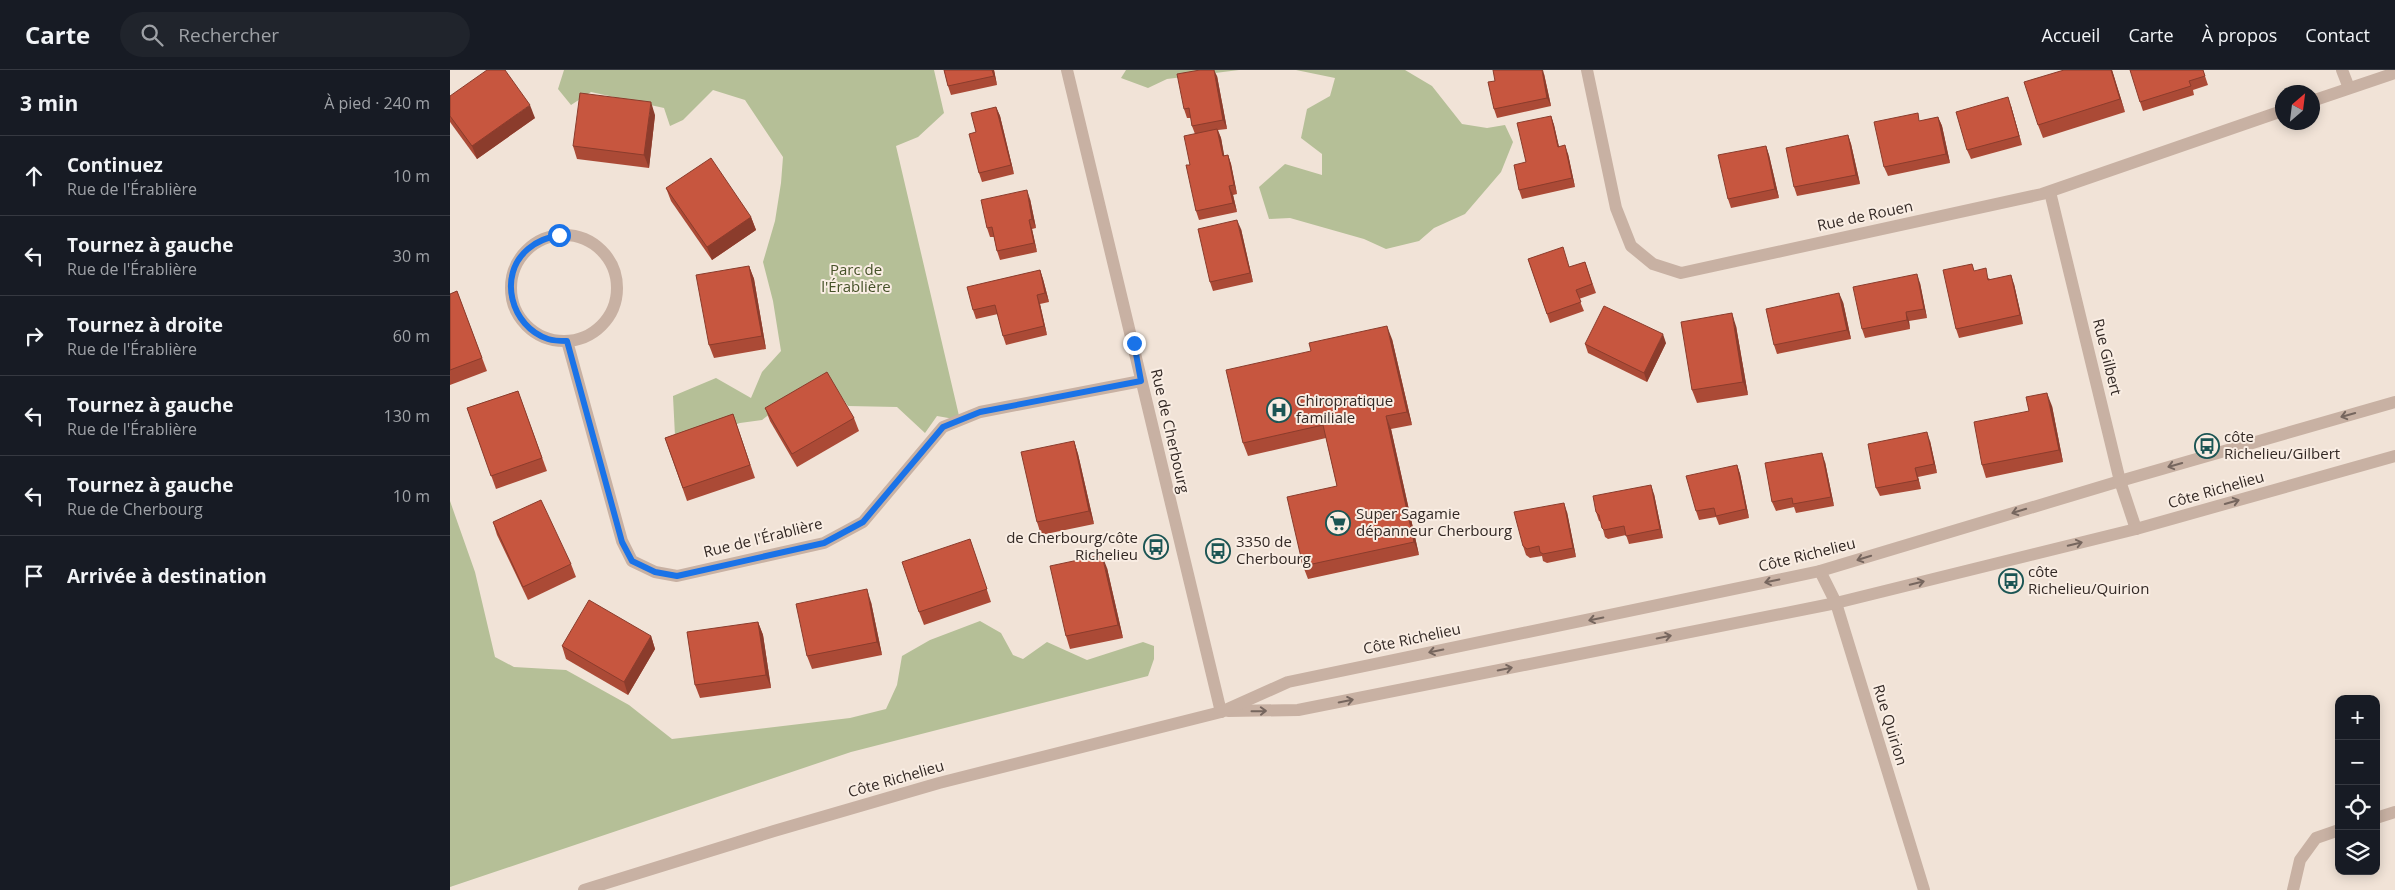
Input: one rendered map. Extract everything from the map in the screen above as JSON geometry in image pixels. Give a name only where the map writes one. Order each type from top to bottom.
[{"type":"street","name":"Rue de Cherbourg","points":[[1067,70],[1221,712]]},
{"type":"street","name":"Rue de Rouen","points":[[1587,70],[1616,208],[1631,246],[1653,264],[1681,273],[2050,192],[2275,113]]},
{"type":"street","points":[[2342,70],[2348,88]]},
{"type":"street","points":[[2320,98],[2395,73]]},
{"type":"street","name":"Rue Gilbert","points":[[2050,192],[2120,481],[2136,530]]},
{"type":"street","points":[[559,235],[576,235],[592,242],[604,253],[614,267],[618,284],[616,301],[610,316],[604,323],[584,338],[567,341],[549,339],[532,331],[519,317],[512,300],[511,282],[516,264],[527,249],[542,239],[559,235]]},
{"type":"street","name":"Rue de l'Érablière","points":[[567,341],[622,542],[632,561],[655,572],[677,576],[824,543],[863,522],[943,427],[980,412],[1141,381]]},
{"type":"street","name":"Côte Richelieu","points":[[584,890],[774,831],[940,783],[1221,712],[1288,682],[1820,571],[2120,481],[2395,402]]},
{"type":"street","name":"Côte Richelieu","points":[[1221,712],[1298,710],[1836,603],[2136,530],[2395,456]]},
{"type":"street","name":"Rue Quirion","points":[[1820,571],[1836,603],[1924,890]]},
{"type":"street","points":[[2380,817],[2395,812]]},
{"type":"street","points":[[2293,890],[2300,860],[2316,838],[2335,831]]},
{"type":"green space","name":"Parc de l'Érablière","points":[[564,70],[934,70],[944,113],[918,137],[896,146],[960,420],[937,416],[925,433],[897,407],[848,406],[830,380],[793,396],[762,420],[740,423],[701,435],[675,436],[673,396],[716,378],[751,398],[762,372],[781,351],[773,301],[763,262],[775,221],[783,157],[745,100],[713,90],[683,120],[670,126],[664,108],[591,92],[571,105],[558,89]]},
{"type":"green space","points":[[1126,70],[1239,70],[1167,79],[1148,88],[1121,78]]},
{"type":"green space","points":[[1296,70],[1405,70],[1432,86],[1462,124],[1487,128],[1505,125],[1513,142],[1501,172],[1465,214],[1434,228],[1419,241],[1386,249],[1364,239],[1290,218],[1269,219],[1259,187],[1285,164],[1322,175],[1322,154],[1301,138],[1307,109],[1330,96],[1335,78]]},
{"type":"green space","points":[[450,501],[475,572],[495,657],[514,667],[566,670],[629,705],[672,739],[850,718],[886,709],[897,685],[902,656],[930,640],[980,621],[1001,633],[1013,655],[1023,659],[1047,642],[1087,660],[1143,642],[1154,646],[1154,659],[1148,676],[851,752],[450,887]]},
{"type":"building","points":[[487,70],[505,70],[530,105],[472,146],[450,116],[450,96]]},
{"type":"building","points":[[944,70],[992,70],[994,76],[948,86]]},
{"type":"building","points":[[1200,70],[1214,70],[1223,120],[1192,126],[1189,108],[1184,109],[1177,74]]},
{"type":"building","points":[[1493,70],[1542,70],[1547,98],[1494,109],[1488,82],[1495,81]]},
{"type":"building","points":[[2064,70],[2111,70],[2120,99],[2038,125],[2024,82]]},
{"type":"building","points":[[2130,70],[2203,70],[2205,76],[2189,81],[2191,86],[2140,102]]},
{"type":"building","points":[[580,93],[651,102],[644,155],[573,146]]},
{"type":"building","points":[[2008,97],[2019,136],[1967,150],[1956,112]]},
{"type":"building","points":[[996,107],[1011,165],[979,173],[969,134],[976,132],[971,113]]},
{"type":"building","points":[[1918,113],[1919,121],[1938,117],[1946,154],[1884,167],[1874,122]]},
{"type":"building","points":[[1551,116],[1558,147],[1565,145],[1572,178],[1519,190],[1514,165],[1526,162],[1517,123]]},
{"type":"building","points":[[1217,129],[1223,156],[1228,155],[1234,185],[1229,186],[1233,203],[1196,211],[1186,165],[1190,165],[1184,136]]},
{"type":"building","points":[[1848,135],[1856,175],[1794,187],[1786,148]]},
{"type":"building","points":[[1766,146],[1775,189],[1728,199],[1718,155]]},
{"type":"building","points":[[711,158],[751,217],[707,247],[666,188]]},
{"type":"building","points":[[1027,190],[1032,219],[1029,220],[1034,243],[997,251],[992,227],[987,228],[981,200]]},
{"type":"building","points":[[1237,220],[1250,273],[1210,282],[1198,229]]},
{"type":"building","points":[[1563,247],[1569,267],[1585,262],[1592,284],[1576,290],[1581,302],[1547,314],[1528,259]]},
{"type":"building","points":[[1972,264],[1974,271],[1986,268],[1988,280],[2011,275],[2020,315],[1956,329],[1943,270]]},
{"type":"building","points":[[749,266],[762,336],[709,345],[696,275]]},
{"type":"building","points":[[1040,270],[1045,293],[1037,295],[1044,326],[1003,336],[995,305],[973,310],[967,287]]},
{"type":"building","points":[[1917,274],[1924,309],[1906,312],[1907,320],[1862,329],[1853,287]]},
{"type":"building","points":[[457,291],[482,358],[450,370],[450,294]]},
{"type":"building","points":[[1839,293],[1847,330],[1774,345],[1766,309]]},
{"type":"building","points":[[1604,306],[1663,334],[1644,373],[1585,344]]},
{"type":"building","points":[[1732,313],[1743,382],[1692,390],[1681,322]]},
{"type":"building","points":[[1387,326],[1407,412],[1386,416],[1414,542],[1303,566],[1287,497],[1337,486],[1323,425],[1243,443],[1226,370],[1311,351],[1309,343]]},
{"type":"building","points":[[827,372],[854,418],[792,454],[765,408]]},
{"type":"building","points":[[518,391],[542,458],[491,476],[467,408]]},
{"type":"building","points":[[2047,393],[2059,450],[1982,465],[1974,422],[2029,411],[2026,397]]},
{"type":"building","points":[[733,414],[750,465],[683,488],[665,438]]},
{"type":"building","points":[[1927,432],[1934,464],[1915,468],[1918,480],[1876,488],[1868,444]]},
{"type":"building","points":[[1074,441],[1089,511],[1037,522],[1021,452]]},
{"type":"building","points":[[1822,453],[1831,497],[1793,504],[1792,498],[1772,502],[1765,463]]},
{"type":"building","points":[[1737,465],[1746,509],[1716,516],[1714,508],[1696,511],[1686,476]]},
{"type":"building","points":[[1651,485],[1660,529],[1626,536],[1624,526],[1604,530],[1602,528],[1593,496]]},
{"type":"building","points":[[541,500],[571,564],[523,587],[493,522]]},
{"type":"building","points":[[1564,503],[1573,548],[1543,554],[1540,552],[1539,546],[1527,549],[1523,546],[1514,512]]},
{"type":"building","points":[[970,539],[987,589],[919,612],[902,562]]},
{"type":"building","points":[[1102,555],[1118,625],[1066,636],[1050,566]]},
{"type":"building","points":[[867,589],[877,642],[807,656],[796,604]]},
{"type":"building","points":[[589,600],[651,636],[624,682],[562,646]]},
{"type":"building","points":[[758,622],[766,675],[695,685],[687,632]]},
{"type":"place","name":"Chiropratique familiale","points":[[1279,410]]},
{"type":"place","name":"côte Richelieu/Gilbert","points":[[2207,446]]},
{"type":"place","name":"Super Sagamie dépanneur Cherbourg","points":[[1338,523]]},
{"type":"place","name":"de Cherbourg/côte Richelieu","points":[[1156,547]]},
{"type":"place","name":"3350 de Cherbourg","points":[[1218,551]]},
{"type":"place","name":"côte Richelieu/Quirion","points":[[2011,581]]},
{"type":"route","points":[[559,235],[542,239],[527,249],[516,264],[511,282],[512,300],[519,317],[532,331],[549,339],[567,341],[622,542],[632,561],[655,572],[677,576],[824,543],[863,522],[943,427],[980,412],[1141,381],[1134,343]]}]
